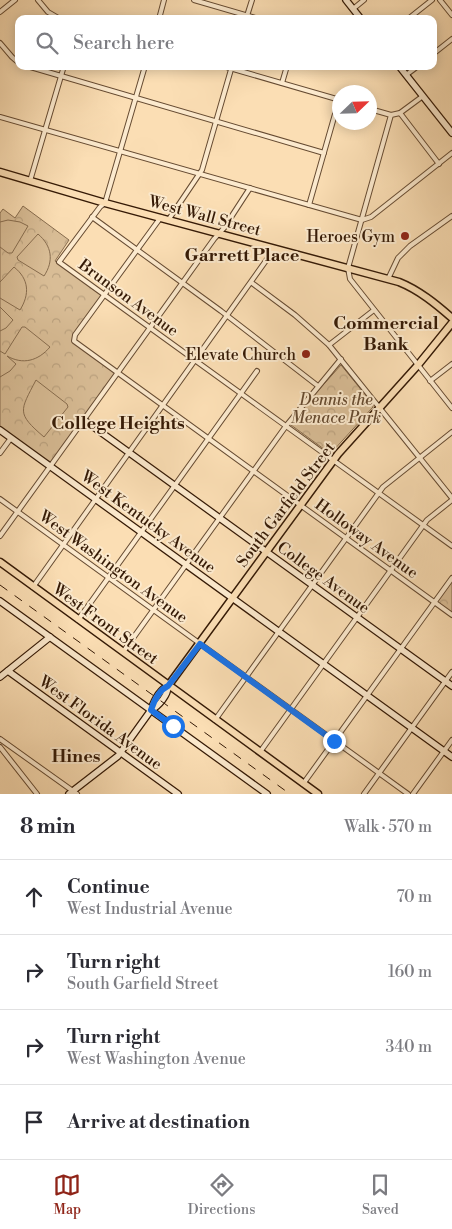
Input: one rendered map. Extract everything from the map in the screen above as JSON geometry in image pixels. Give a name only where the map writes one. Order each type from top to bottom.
[{"type":"main road","name":"West Wall Street","points":[[0,172],[388,279],[413,288],[452,318]]},
{"type":"main road","name":"South Garfield Street","points":[[168,686],[333,460],[418,365],[452,322]]},
{"type":"main road","name":"West Front Street","points":[[0,562],[318,794]]},
{"type":"street","points":[[0,12],[15,0]]},
{"type":"street","points":[[38,0],[47,11],[54,15]]},
{"type":"street","points":[[160,15],[164,0]]},
{"type":"street","points":[[194,0],[240,15]]},
{"type":"street","points":[[247,15],[252,0]]},
{"type":"street","points":[[346,0],[358,15]]},
{"type":"street","points":[[353,9],[364,0]]},
{"type":"street","points":[[413,15],[432,0]]},
{"type":"street","points":[[440,0],[452,15]]},
{"type":"street","points":[[437,51],[452,39]]},
{"type":"street","points":[[0,43],[15,60]]},
{"type":"street","points":[[41,70],[324,153]]},
{"type":"street","points":[[30,181],[63,70]]},
{"type":"street","points":[[144,70],[105,202],[92,217],[183,282],[318,386]]},
{"type":"street","points":[[169,219],[202,170],[231,70]]},
{"type":"street","points":[[239,70],[332,98]]},
{"type":"street","points":[[282,83],[286,70]]},
{"type":"street","points":[[402,70],[452,133]]},
{"type":"street","points":[[406,75],[413,70]]},
{"type":"street","points":[[377,111],[391,115],[400,113],[423,96]]},
{"type":"street","points":[[400,113],[439,164]]},
{"type":"street","points":[[391,115],[348,268],[350,279],[452,408]]},
{"type":"street","points":[[0,116],[362,220],[371,217],[452,153]]},
{"type":"street","points":[[309,205],[332,125]]},
{"type":"street","points":[[0,536],[220,233],[250,188]]},
{"type":"street","points":[[388,279],[398,258],[410,246],[452,216]]},
{"type":"street","name":"Brunson Avenue","points":[[92,217],[59,262],[452,546]]},
{"type":"street","points":[[105,295],[160,217]]},
{"type":"street","points":[[33,587],[252,283],[275,248]]},
{"type":"street","points":[[252,283],[295,315],[329,345],[452,499],[423,525],[259,752]]},
{"type":"street","name":"Holloway Avenue","points":[[105,295],[75,335],[74,340],[452,615]]},
{"type":"street","points":[[329,345],[374,310]]},
{"type":"street","points":[[123,653],[286,426],[341,359]]},
{"type":"street","points":[[430,381],[452,364]]},
{"type":"street","points":[[78,620],[257,371]]},
{"type":"street","name":"College Avenue","points":[[84,420],[452,686]]},
{"type":"street","name":"West Kentucky Avenue","points":[[0,430],[452,756]]},
{"type":"street","points":[[215,720],[383,487],[452,432]]},
{"type":"street","points":[[0,453],[11,438]]},
{"type":"street","name":"West Washington Avenue","points":[[0,500],[408,794]]},
{"type":"street","points":[[304,784],[452,578]]},
{"type":"street","points":[[0,601],[267,794]]},
{"type":"street","points":[[0,678],[50,637]]},
{"type":"street","name":"West Florida Avenue","points":[[8,672],[175,793]]},
{"type":"street","points":[[364,794],[452,672]]},
{"type":"street","name":"South Garfield Street","points":[[73,793],[120,753],[151,710],[163,688],[168,686]]},
{"type":"street","points":[[0,739],[73,793]]},
{"type":"street","points":[[413,794],[452,740]]},
{"type":"street","points":[[0,747],[37,794]]},
{"type":"green space","points":[[23,206],[69,240],[55,261],[103,296],[73,339],[116,373],[50,465],[0,429],[0,213],[3,209],[15,218]]},
{"type":"green space","points":[[8,220],[20,222],[28,226],[12,253],[8,253],[0,247],[0,222]]},
{"type":"green space","points":[[38,234],[49,249],[50,254],[49,265],[44,276],[18,260],[17,257]]},
{"type":"green space","points":[[14,267],[23,277],[26,287],[25,298],[20,310],[0,298],[0,282]]},
{"type":"green space","points":[[0,307],[13,320],[6,328],[0,331]]},
{"type":"green space","points":[[22,327],[25,327],[50,347],[40,356],[30,360],[24,361],[7,356],[16,364],[10,371],[0,377],[0,351],[5,354]]},
{"type":"green space","name":"Dennis the Menace Park","points":[[341,365],[373,404],[373,407],[332,452],[328,452],[291,425],[306,404]]},
{"type":"green space","points":[[36,380],[67,404],[68,407],[44,437],[25,417],[24,411],[24,405]]},
{"type":"green space","points":[[452,581],[452,613],[437,602]]},
{"type":"railway","points":[[0,585],[290,794]]},
{"type":"place","name":"Heroes Gym","points":[[405,236]]},
{"type":"place","name":"Elevate Church","points":[[306,354]]},
{"type":"district","name":"Garrett Place","points":[[242,255]]},
{"type":"district","name":"Commercial Bank","points":[[386,333]]},
{"type":"district","name":"College Heights","points":[[118,423]]},
{"type":"district","name":"Hines","points":[[76,756]]},
{"type":"route","points":[[173,726],[151,710],[163,688],[168,686],[200,644],[334,741]]}]
